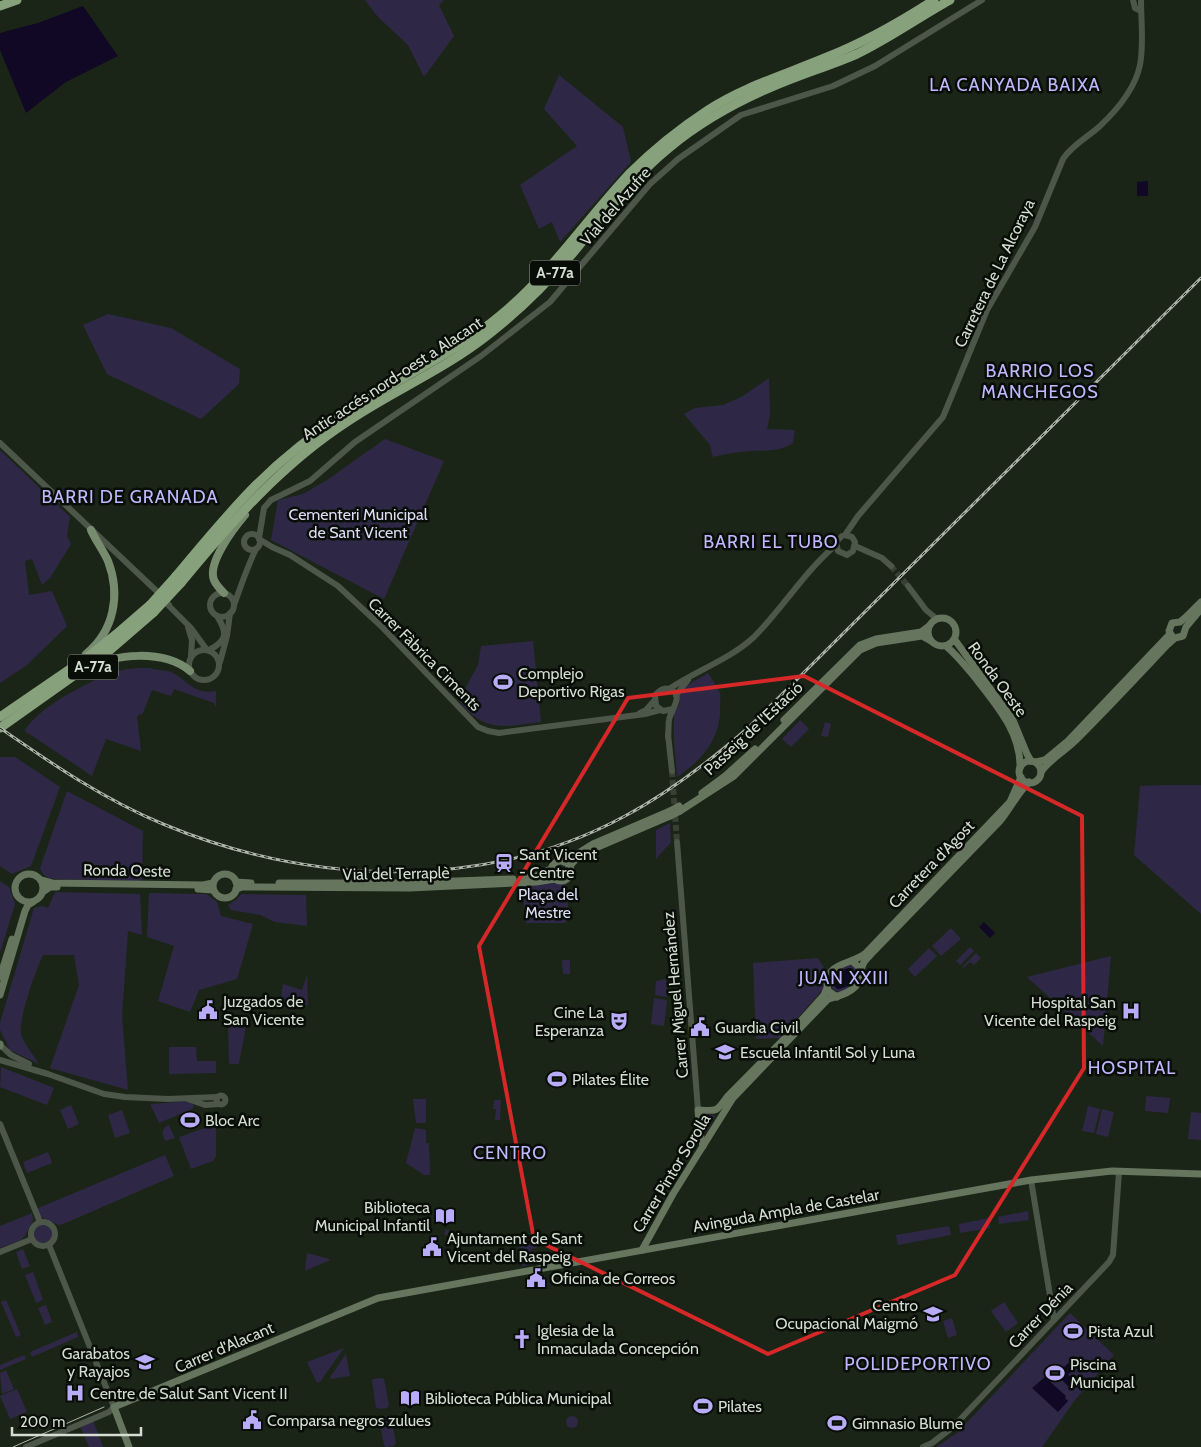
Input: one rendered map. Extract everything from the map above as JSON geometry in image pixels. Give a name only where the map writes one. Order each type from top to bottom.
[{"type":"highway","points":[[0,6],[17,0]]},
{"type":"highway","name":"Antic accés nord-oest a Alacant","points":[[179,579],[234,508],[271,470],[296,449],[350,410],[463,344],[513,305],[547,270],[629,175],[653,151],[679,130],[733,96],[869,38],[934,0]]},
{"type":"highway","name":"Antic accés nord-oest a Alacant","points":[[179,579],[287,467],[349,420],[470,348],[527,303],[566,261],[634,181],[681,138],[744,99],[863,50],[950,0]]},
{"type":"highway","name":"A-77a","points":[[2,722],[152,609],[179,579]]},
{"type":"main road","name":"A-77a","points":[[225,593],[214,582],[214,566],[228,538],[255,503],[282,476],[315,448],[360,416],[416,384],[423,377]]},
{"type":"main road","name":"A-77a","points":[[0,714],[90,650],[104,635],[109,625],[114,606],[114,588],[110,567],[91,530]]},
{"type":"main road","points":[[1173,636],[1170,626],[1174,622],[1180,622],[1201,602]]},
{"type":"main road","points":[[1173,636],[1069,746],[1047,764],[1037,780],[1029,782],[1021,777],[1020,768],[1025,762],[1045,760],[1068,741],[1173,636],[1183,636],[1186,628],[1201,609]]},
{"type":"main road","name":"Ronda Oeste","points":[[932,623],[943,617],[955,624],[954,640],[957,646],[1013,720],[1026,754],[1034,761]]},
{"type":"main road","points":[[1180,622],[1186,628]]},
{"type":"main road","points":[[931,641],[928,633],[932,623]]},
{"type":"main road","name":"Passeig de l'Estació","points":[[680,808],[725,776],[752,752],[860,645],[876,639],[921,632],[932,623]]},
{"type":"main road","name":"Ronda Oeste","points":[[842,669],[860,650],[876,644],[922,636],[936,645],[946,646],[960,659],[1006,718],[1021,755],[1020,768]]},
{"type":"main road","name":"Ronda Oeste","points":[[946,646],[954,640]]},
{"type":"main road","name":"A-77a","points":[[2,722],[20,716],[92,668],[112,658],[134,656],[160,659],[177,662],[190,671]]},
{"type":"main road","name":"Passeig de l'Estació","points":[[567,864],[584,854],[670,814],[734,776],[842,669]]},
{"type":"main road","points":[[1034,761],[1040,766],[1042,772]]},
{"type":"main road","name":"Carretera d'Agost","points":[[860,969],[864,962],[1010,802],[1021,777]]},
{"type":"main road","name":"Carretera d'Agost","points":[[852,961],[866,953],[1006,814],[1029,782]]},
{"type":"main road","points":[[556,862],[567,864],[570,873],[566,879],[560,881],[555,879],[551,869],[556,862]]},
{"type":"main road","name":"Vial del Terraplè","points":[[236,886],[402,883],[519,878],[534,877],[551,869]]},
{"type":"main road","name":"Ronda Oeste","points":[[0,977],[20,912],[21,900],[16,895],[14,889],[19,878],[29,874],[52,883],[203,885],[213,887]]},
{"type":"main road","points":[[224,874],[232,876],[236,886],[231,896],[226,898],[216,895],[213,887],[217,876],[224,874]]},
{"type":"main road","name":"Vial del Terraplè","points":[[236,886],[410,888],[536,882],[555,879]]},
{"type":"main road","points":[[0,995],[25,911],[28,906],[40,898],[44,891],[41,880]]},
{"type":"main road","name":"Ronda Oeste","points":[[44,891],[52,887],[213,887]]},
{"type":"main road","points":[[21,900],[27,903],[33,902]]},
{"type":"main road","points":[[698,1110],[714,1110],[721,1107],[727,1096],[791,1032],[824,995],[828,988],[829,975],[841,963],[852,961],[860,969],[861,973],[857,985],[850,992],[839,996],[828,991],[828,988]]},
{"type":"main road","name":"Carrer Pintor Sorolla","points":[[642,1250],[733,1098],[828,999],[839,996]]},
{"type":"main road","name":"Carrer Miguel Hernández","points":[[698,1110],[703,1146]]},
{"type":"main road","points":[[714,1110],[719,1119]]},
{"type":"main road","points":[[700,1133],[704,1136],[709,1136]]},
{"type":"main road","name":"Avinguda Ampla de Castelar","points":[[378,1298],[1030,1180],[1120,1172],[1201,1174]]},
{"type":"main road","name":"Carrer d'Alacant","points":[[114,1407],[378,1298]]},
{"type":"main road","points":[[114,1407],[129,1447]]},
{"type":"street","name":"Vial del Azufre","points":[[259,538],[264,508],[271,500],[310,480],[355,442],[481,356],[550,302],[650,184],[678,158],[742,115],[832,86],[875,66],[982,0]]},
{"type":"street","points":[[1133,0],[1136,8],[1141,11]]},
{"type":"street","name":"Carretera de La Alcoraya","points":[[837,548],[839,538],[848,536],[858,516],[943,417],[988,310],[1035,227],[1063,159],[1070,150],[1097,129],[1118,108],[1135,80],[1140,65],[1141,0]]},
{"type":"street","points":[[0,443],[148,584]]},
{"type":"street","name":"Vial del Azufre","points":[[251,534],[262,522]]},
{"type":"street","points":[[91,530],[120,561],[161,600],[169,605]]},
{"type":"street","points":[[185,621],[191,634],[190,671],[199,679],[207,680],[216,675],[219,670],[230,613],[249,563],[260,544],[259,538],[255,534],[247,535],[244,540],[249,563]]},
{"type":"street","points":[[848,536],[854,548],[882,558],[891,566]]},
{"type":"street","name":"Carrer Fàbrica Ciments","points":[[259,538],[272,547],[290,555],[338,586],[386,632],[478,727],[499,733],[662,711]]},
{"type":"street","name":"Carrer Fàbrica Ciments","points":[[256,549],[272,547]]},
{"type":"street","points":[[246,548],[250,550],[256,549]]},
{"type":"street","points":[[672,771],[668,736],[662,711],[656,706],[654,701],[659,691],[669,689],[729,656],[750,640],[826,554],[837,548],[847,555],[854,548]]},
{"type":"street","points":[[110,567],[114,562],[120,561],[126,564],[164,598],[208,650],[214,653],[219,663]]},
{"type":"street","points":[[908,586],[926,610],[932,623]]},
{"type":"street","points":[[191,657],[201,650],[208,650],[220,644],[223,639],[224,629],[212,611],[210,601],[217,594],[241,588]]},
{"type":"street","points":[[225,593],[232,598],[234,606]]},
{"type":"street","points":[[217,616],[226,616],[230,613]]},
{"type":"street","points":[[676,694],[695,673]]},
{"type":"street","points":[[668,736],[669,719],[677,701],[676,694],[669,689]]},
{"type":"street","name":"Carrer Fàbrica Ciments","points":[[634,715],[646,710],[654,701]]},
{"type":"street","points":[[662,711],[673,709]]},
{"type":"street","name":"Carrer Miguel Hernández","points":[[677,842],[698,1110]]},
{"type":"street","points":[[0,1045],[11,1055],[48,1074]]},
{"type":"street","points":[[0,1060],[48,1074],[104,1094],[136,1099],[223,1096],[225,1099],[224,1103],[205,1105],[184,1098]]},
{"type":"street","points":[[0,1124],[40,1222]]},
{"type":"street","name":"Carrer Dénia","points":[[924,1447],[953,1427],[1114,1255],[1120,1172]]},
{"type":"street","points":[[1030,1180],[1054,1320]]},
{"type":"street","points":[[40,1222],[47,1222],[54,1229],[54,1239],[49,1245],[38,1245],[32,1239],[33,1227],[40,1222]]},
{"type":"street","points":[[0,1252],[32,1239]]},
{"type":"street","points":[[49,1245],[114,1407]]},
{"type":"street","name":"Carrer d'Alacant","points":[[26,1447],[109,1412],[114,1407]]},
{"type":"highlighted area","points":[[804,676],[1082,816],[1084,1068],[955,1275],[768,1354],[534,1239],[479,946],[628,698]]},
{"type":"green space","points":[[365,0],[444,0],[439,5],[454,36],[424,77],[408,45],[378,17]]},
{"type":"green space","points":[[559,75],[623,127],[631,162],[560,242],[552,222],[539,229],[520,185],[577,146],[544,109]]},
{"type":"green space","points":[[108,314],[171,328],[240,369],[239,384],[201,419],[107,374],[83,325]]},
{"type":"green space","points":[[769,378],[770,415],[767,429],[795,430],[793,443],[778,449],[740,452],[713,457],[710,445],[684,414],[695,408],[723,405],[743,396]]},
{"type":"green space","name":"Cementeri Municipal de Sant Vicent","points":[[385,439],[444,461],[384,599],[271,540],[278,500],[303,494],[327,480]]},
{"type":"green space","points":[[0,450],[70,517],[67,536],[71,544],[50,578],[42,585],[32,559],[25,561],[29,595],[52,591],[67,626],[27,665],[0,683]]},
{"type":"green space","name":"Complejo Deportivo Rigas","points":[[533,641],[541,722],[503,726],[486,723],[477,719],[459,700],[478,665],[481,646]]},
{"type":"green space","points":[[150,668],[170,672],[197,689],[209,692],[216,691],[216,707],[214,703],[174,689],[171,696],[152,690],[143,713],[137,716],[141,751],[106,739],[92,776],[25,731],[41,713],[81,687],[122,670]]},
{"type":"green space","points":[[708,673],[720,694],[718,728],[709,747],[695,763],[677,777],[674,712],[679,704],[679,696],[686,686]]},
{"type":"green space","points":[[800,720],[809,729],[791,747],[782,739]]},
{"type":"green space","points":[[825,722],[831,724],[828,737],[821,736]]},
{"type":"green space","points":[[0,757],[15,757],[60,787],[31,866],[12,874],[0,866]]},
{"type":"green space","points":[[1201,785],[1201,914],[1134,855],[1140,786]]},
{"type":"green space","points":[[67,791],[143,831],[142,879],[140,881],[55,879],[42,873],[40,868]]},
{"type":"green space","points":[[670,823],[671,842],[656,859],[656,830]]},
{"type":"green space","points":[[0,881],[9,887],[15,904],[0,953]]},
{"type":"green space","name":"Plaça del Mestre","points":[[566,882],[569,918],[565,923],[526,923],[522,886]]},
{"type":"green space","points":[[55,892],[140,894],[142,935],[128,931],[122,1016],[128,1090],[50,1068],[79,985],[74,955],[43,955],[28,994],[22,1017],[21,1034],[39,1064],[10,1050],[0,1030],[0,1023],[34,908],[42,906],[48,908]]},
{"type":"green space","points":[[149,893],[206,894],[217,902],[221,916],[253,924],[237,979],[199,990],[190,1012],[158,1001],[174,946],[147,937]]},
{"type":"green space","points":[[241,894],[306,895],[307,926],[275,922],[260,915],[231,910],[228,905]]},
{"type":"green space","points":[[951,928],[961,939],[941,956],[932,946]]},
{"type":"green space","points":[[970,947],[974,951],[960,965],[956,961]]},
{"type":"green space","points":[[929,948],[937,956],[915,977],[908,969]]},
{"type":"green space","points":[[976,953],[981,958],[974,965],[970,962],[963,968],[962,967]]},
{"type":"green space","points":[[1111,956],[1103,1046],[1027,977]]},
{"type":"green space","points":[[818,958],[827,973],[824,988],[780,1038],[756,1039],[753,963]]},
{"type":"green space","points":[[562,960],[570,960],[570,974],[563,974]]},
{"type":"green space","points":[[847,964],[854,967],[857,972],[857,978],[848,989],[836,991],[831,987],[832,979],[835,973]]},
{"type":"green space","points":[[307,975],[308,1005],[291,1005],[287,1007],[285,1005],[285,1007],[281,1007],[283,984],[302,990]]},
{"type":"green space","points":[[666,979],[667,997],[655,995],[656,981]]},
{"type":"green space","points":[[654,998],[667,1000],[664,1026],[651,1024]]},
{"type":"green space","points":[[231,1026],[246,1026],[239,1064],[230,1064],[229,1062],[228,1029]]},
{"type":"green space","points":[[169,1047],[196,1047],[197,1061],[216,1061],[216,1073],[169,1074]]},
{"type":"green space","points":[[1,1067],[54,1088],[47,1105],[0,1087]]},
{"type":"green space","points":[[1146,1096],[1170,1098],[1168,1113],[1145,1111]]},
{"type":"green space","points":[[413,1099],[426,1099],[426,1123],[416,1123]]},
{"type":"green space","points":[[494,1100],[501,1100],[500,1120],[495,1120],[496,1109],[493,1109]]},
{"type":"green space","points":[[191,1101],[194,1106],[192,1109],[159,1123],[151,1106],[151,1104]]},
{"type":"green space","points":[[71,1105],[79,1124],[68,1129],[60,1110]]},
{"type":"green space","points":[[1088,1106],[1100,1109],[1094,1133],[1082,1131]]},
{"type":"green space","points":[[1102,1109],[1114,1112],[1108,1137],[1096,1134]]},
{"type":"green space","points":[[122,1110],[130,1133],[115,1138],[108,1115]]},
{"type":"green space","points":[[1191,1112],[1201,1113],[1201,1140],[1188,1139]]},
{"type":"green space","points":[[704,1114],[714,1115],[715,1117],[707,1132],[704,1132],[702,1116]]},
{"type":"green space","points":[[216,1124],[216,1156],[213,1161],[191,1169],[179,1137]]},
{"type":"green space","points":[[169,1125],[175,1138],[165,1141],[162,1133],[165,1127]]},
{"type":"green space","points":[[415,1128],[426,1130],[426,1143],[429,1143],[430,1175],[424,1175],[406,1163]]},
{"type":"green space","points":[[48,1152],[52,1163],[27,1173],[23,1162]]},
{"type":"green space","points":[[165,1155],[174,1176],[63,1224],[59,1225],[41,1217],[36,1209]]},
{"type":"green space","points":[[1028,1211],[1029,1220],[999,1224],[998,1217]]},
{"type":"green space","points":[[32,1213],[33,1220],[25,1236],[21,1240],[0,1248],[0,1226]]},
{"type":"green space","points":[[989,1218],[990,1228],[960,1233],[959,1224]]},
{"type":"green space","points":[[43,1225],[49,1228],[52,1234],[49,1240],[43,1243],[37,1240],[34,1234],[37,1228]]},
{"type":"green space","points":[[949,1226],[951,1235],[898,1245],[896,1235]]},
{"type":"green space","points":[[446,1229],[464,1238],[464,1241],[458,1242],[444,1234]]},
{"type":"green space","points":[[535,1236],[537,1248],[531,1249],[534,1264],[522,1266],[519,1246],[530,1244],[529,1237]]},
{"type":"green space","points":[[23,1249],[30,1266],[22,1269],[16,1252]]},
{"type":"green space","points":[[307,1253],[329,1259],[330,1260],[305,1271]]},
{"type":"green space","points":[[33,1272],[43,1300],[36,1303],[25,1275]]},
{"type":"green space","points":[[6,1300],[21,1335],[16,1337],[1,1302]]},
{"type":"green space","points":[[1004,1302],[1018,1323],[1006,1332],[991,1311]]},
{"type":"green space","points":[[46,1305],[52,1322],[45,1325],[38,1308]]},
{"type":"green space","points":[[1070,1313],[1114,1355],[1075,1400],[1042,1447],[936,1447],[957,1433]]},
{"type":"green space","points":[[952,1318],[957,1335],[948,1338],[943,1321]]},
{"type":"green space","points":[[77,1332],[78,1337],[32,1357],[30,1352]]},
{"type":"green space","points":[[344,1348],[320,1382],[318,1383],[307,1362]]},
{"type":"green space","points":[[346,1354],[350,1376],[331,1379],[330,1377]]},
{"type":"green space","points":[[24,1355],[26,1359],[0,1370],[0,1365]]},
{"type":"green space","points":[[6,1370],[14,1389],[2,1394],[0,1373]]},
{"type":"green space","points":[[373,1379],[384,1379],[389,1405],[387,1408],[379,1409],[376,1407],[372,1381]]},
{"type":"green space","points":[[17,1389],[27,1412],[10,1419],[0,1396]]},
{"type":"green space","points":[[389,1415],[396,1443],[394,1446],[386,1447],[379,1419]]},
{"type":"green space","points":[[570,1416],[574,1416],[578,1422],[574,1428],[570,1428],[566,1424],[566,1420]]},
{"type":"green space","points":[[93,1420],[103,1447],[89,1447],[80,1426]]},
{"type":"shaded area","points":[[83,6],[118,56],[66,82],[26,113],[0,50],[0,33],[38,23]]},
{"type":"shaded area","points":[[1148,181],[1148,196],[1137,196],[1137,182]]},
{"type":"shaded area","points":[[984,922],[995,933],[990,938],[979,927]]},
{"type":"shaded area","points":[[850,968],[855,973],[853,980],[847,986],[837,989],[834,985],[837,975],[841,971]]},
{"type":"shaded area","points":[[1068,1363],[1073,1369],[1068,1375],[1074,1380],[1068,1386],[1057,1375]]},
{"type":"shaded area","points":[[1045,1377],[1066,1396],[1065,1398],[1068,1401],[1058,1412],[1032,1388]]},
{"type":"tunnel","points":[[891,566],[908,586]]},
{"type":"tunnel","points":[[672,771],[677,842]]},
{"type":"tram line","points":[[13,1447],[104,1407]]},
{"type":"railway","points":[[0,728],[100,793],[141,814],[219,844],[277,859],[336,869],[396,872],[455,868],[513,858],[570,841],[625,816],[658,797],[720,752],[749,727],[1201,278]]},
{"type":"place","name":"Complejo Deportivo Rigas","points":[[503,682]]},
{"type":"place","name":"Sant Vicent - Centre","points":[[504,863]]},
{"type":"place","name":"Juzgados de San Vicente","points":[[208,1010]]},
{"type":"place","name":"Hospital San Vicente del Raspeig","points":[[1131,1011]]},
{"type":"place","name":"Cine La Esperanza","points":[[619,1021]]},
{"type":"place","name":"Guardia Civil","points":[[700,1027]]},
{"type":"place","name":"Escuela Infantil Sol y Luna","points":[[725,1052]]},
{"type":"place","name":"Pilates Élite","points":[[557,1079]]},
{"type":"place","name":"Bloc Arc","points":[[190,1120]]},
{"type":"place","name":"Biblioteca Municipal Infantil","points":[[445,1216]]},
{"type":"place","name":"Ajuntament de Sant Vicent del Raspeig","points":[[432,1247]]},
{"type":"place","name":"Oficina de Correos","points":[[536,1278]]},
{"type":"place","name":"Centro Ocupacional Maigmó","points":[[933,1314]]},
{"type":"place","name":"Pista Azul","points":[[1073,1331]]},
{"type":"place","name":"Iglesia de la Inmaculada Concepción","points":[[522,1339]]},
{"type":"place","name":"Garabatos y Rayajos","points":[[145,1362]]},
{"type":"place","name":"Piscina Municipal","points":[[1055,1373]]},
{"type":"place","name":"Centre de Salut Sant Vicent II","points":[[75,1393]]},
{"type":"place","name":"Biblioteca Pública Municipal","points":[[410,1398]]},
{"type":"place","name":"Pilates","points":[[703,1406]]},
{"type":"place","name":"Comparsa negros zulues","points":[[252,1420]]},
{"type":"place","name":"Gimnasio Blume","points":[[837,1423]]},
{"type":"district","name":"LA CANYADA BAIXA","points":[[1015,85]]},
{"type":"district","name":"BARRIO LOS MANCHEGOS","points":[[1040,381]]},
{"type":"district","name":"BARRI DE GRANADA","points":[[130,497]]},
{"type":"district","name":"BARRI EL TUBO","points":[[771,542]]},
{"type":"district","name":"JUAN XXIII","points":[[844,978]]},
{"type":"district","name":"HOSPITAL","points":[[1132,1068]]},
{"type":"district","name":"CENTRO","points":[[510,1153]]},
{"type":"district","name":"POLIDEPORTIVO","points":[[918,1364]]}]
